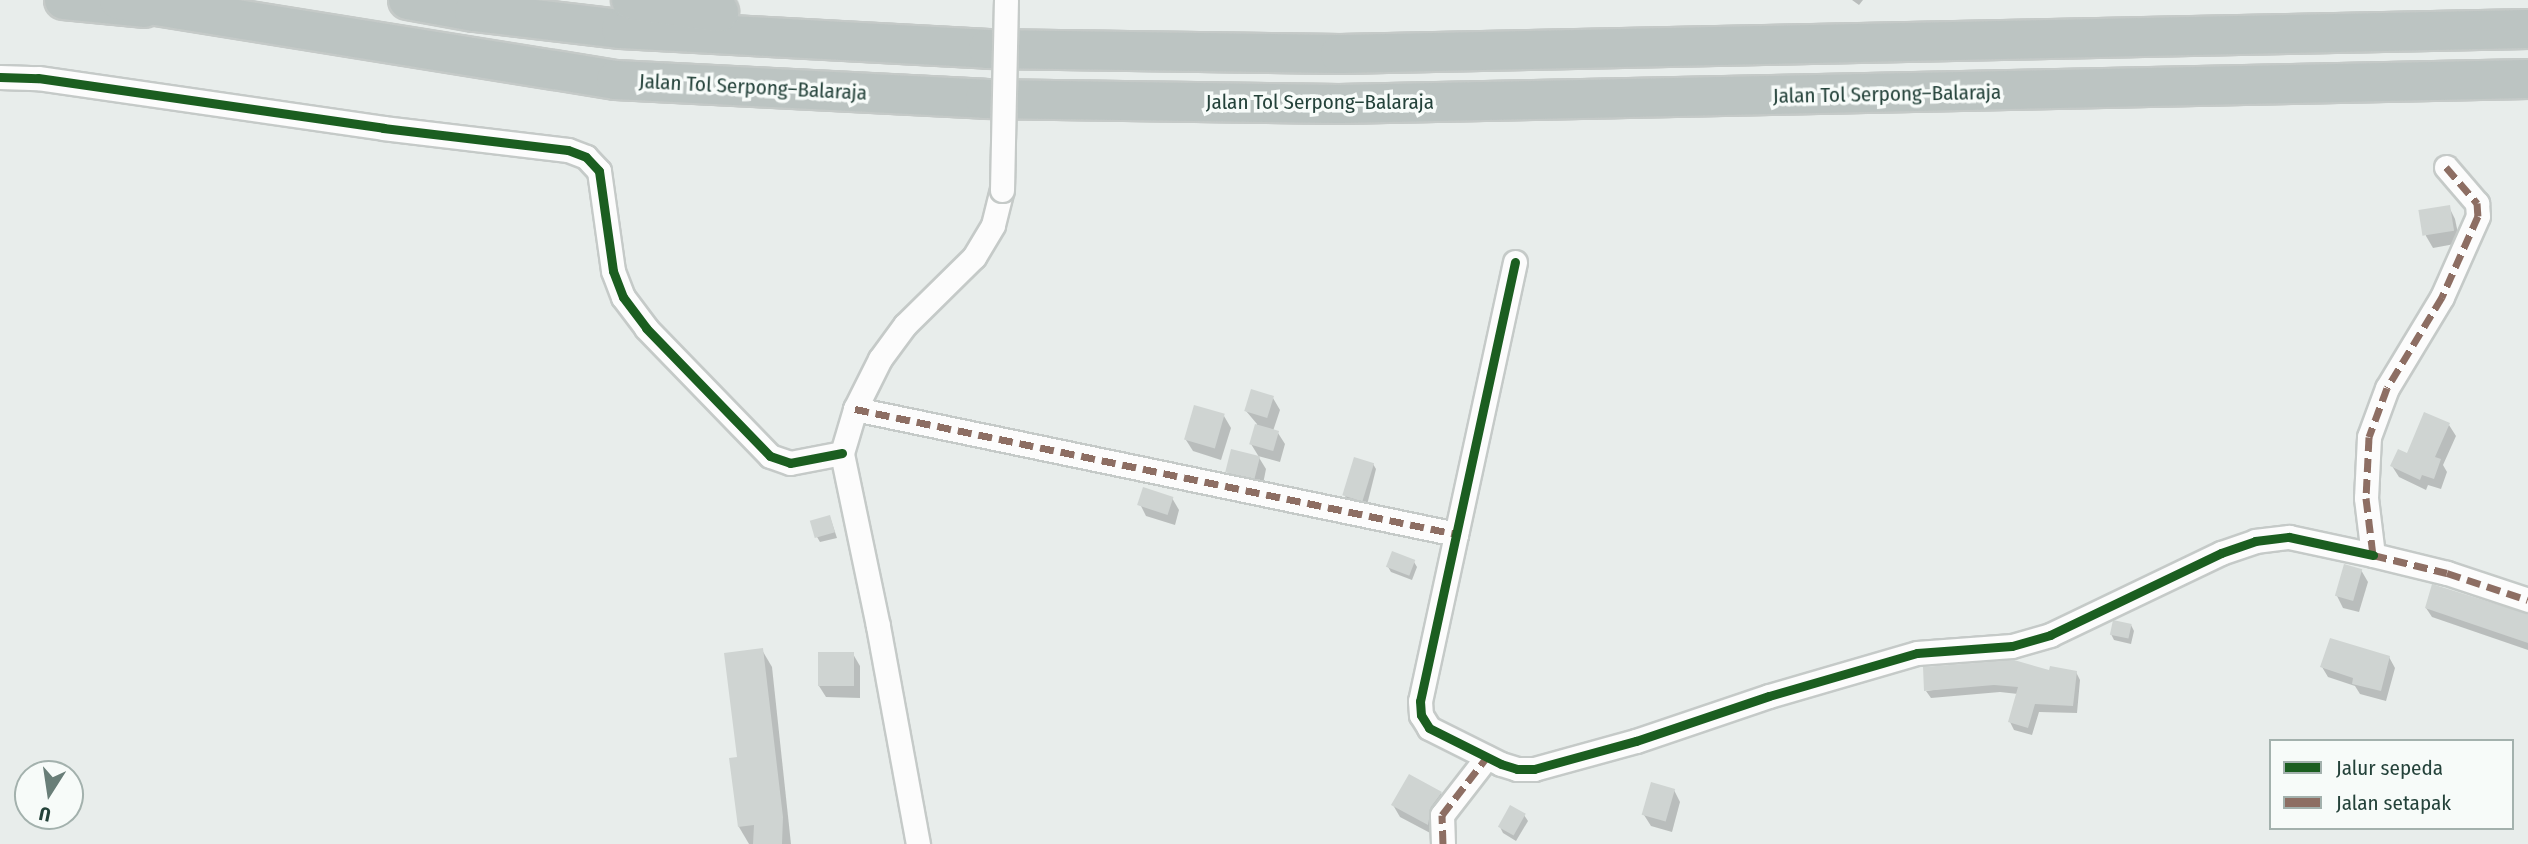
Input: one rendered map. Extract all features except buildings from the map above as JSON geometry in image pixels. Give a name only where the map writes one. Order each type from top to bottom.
[{"type":"highway","points":[[64,0],[192,13]]},
{"type":"highway","name":"Jalan Tol Serpong–Balaraja","points":[[119,0],[616,80],[985,99],[1381,104],[2528,79]]},
{"type":"highway","points":[[408,0],[474,12],[621,29],[988,48],[1354,54],[2528,29]]},
{"type":"highway","points":[[631,0],[988,48]]},
{"type":"street","points":[[918,844],[878,626],[842,453],[855,409],[880,359],[905,325],[974,257],[993,225],[1002,190],[1006,0]]},
{"type":"street","points":[[0,77],[38,78],[383,128],[568,150],[586,157],[599,171],[613,271],[623,298],[646,328],[770,456],[790,463],[842,453]]},
{"type":"street","points":[[2373,555],[2366,498],[2369,437],[2387,388],[2442,297],[2478,216],[2477,203],[2446,167]]},
{"type":"street","points":[[1515,262],[1420,701],[1421,715],[1429,728],[1517,769],[1534,769],[1636,741],[1878,663],[1917,653],[2012,646],[2050,635],[2221,553],[2255,541],[2289,537],[2373,555],[2447,573],[2528,600]]},
{"type":"street","points":[[855,409],[1456,534]]},
{"type":"street","points":[[1443,844],[1442,815],[1487,757]]},
{"type":"marked path","points":[[2446,167],[2477,203],[2478,216],[2442,297],[2387,388],[2369,437],[2366,498],[2373,555],[2447,573],[2528,600]]},
{"type":"marked path","points":[[855,409],[1456,534]]},
{"type":"marked path","points":[[1443,844],[1442,815],[1487,757]]},
{"type":"cycle path","points":[[0,77],[38,78],[383,128],[568,150],[586,157],[599,171],[613,271],[623,297],[646,328],[770,456],[790,463],[842,453]]},
{"type":"cycle path","points":[[1515,262],[1420,701],[1421,715],[1429,728],[1501,764],[1517,769],[1534,769],[1636,741],[1769,696],[1917,653],[2012,646],[2050,635],[2221,553],[2255,541],[2289,537],[2373,555]]}]
